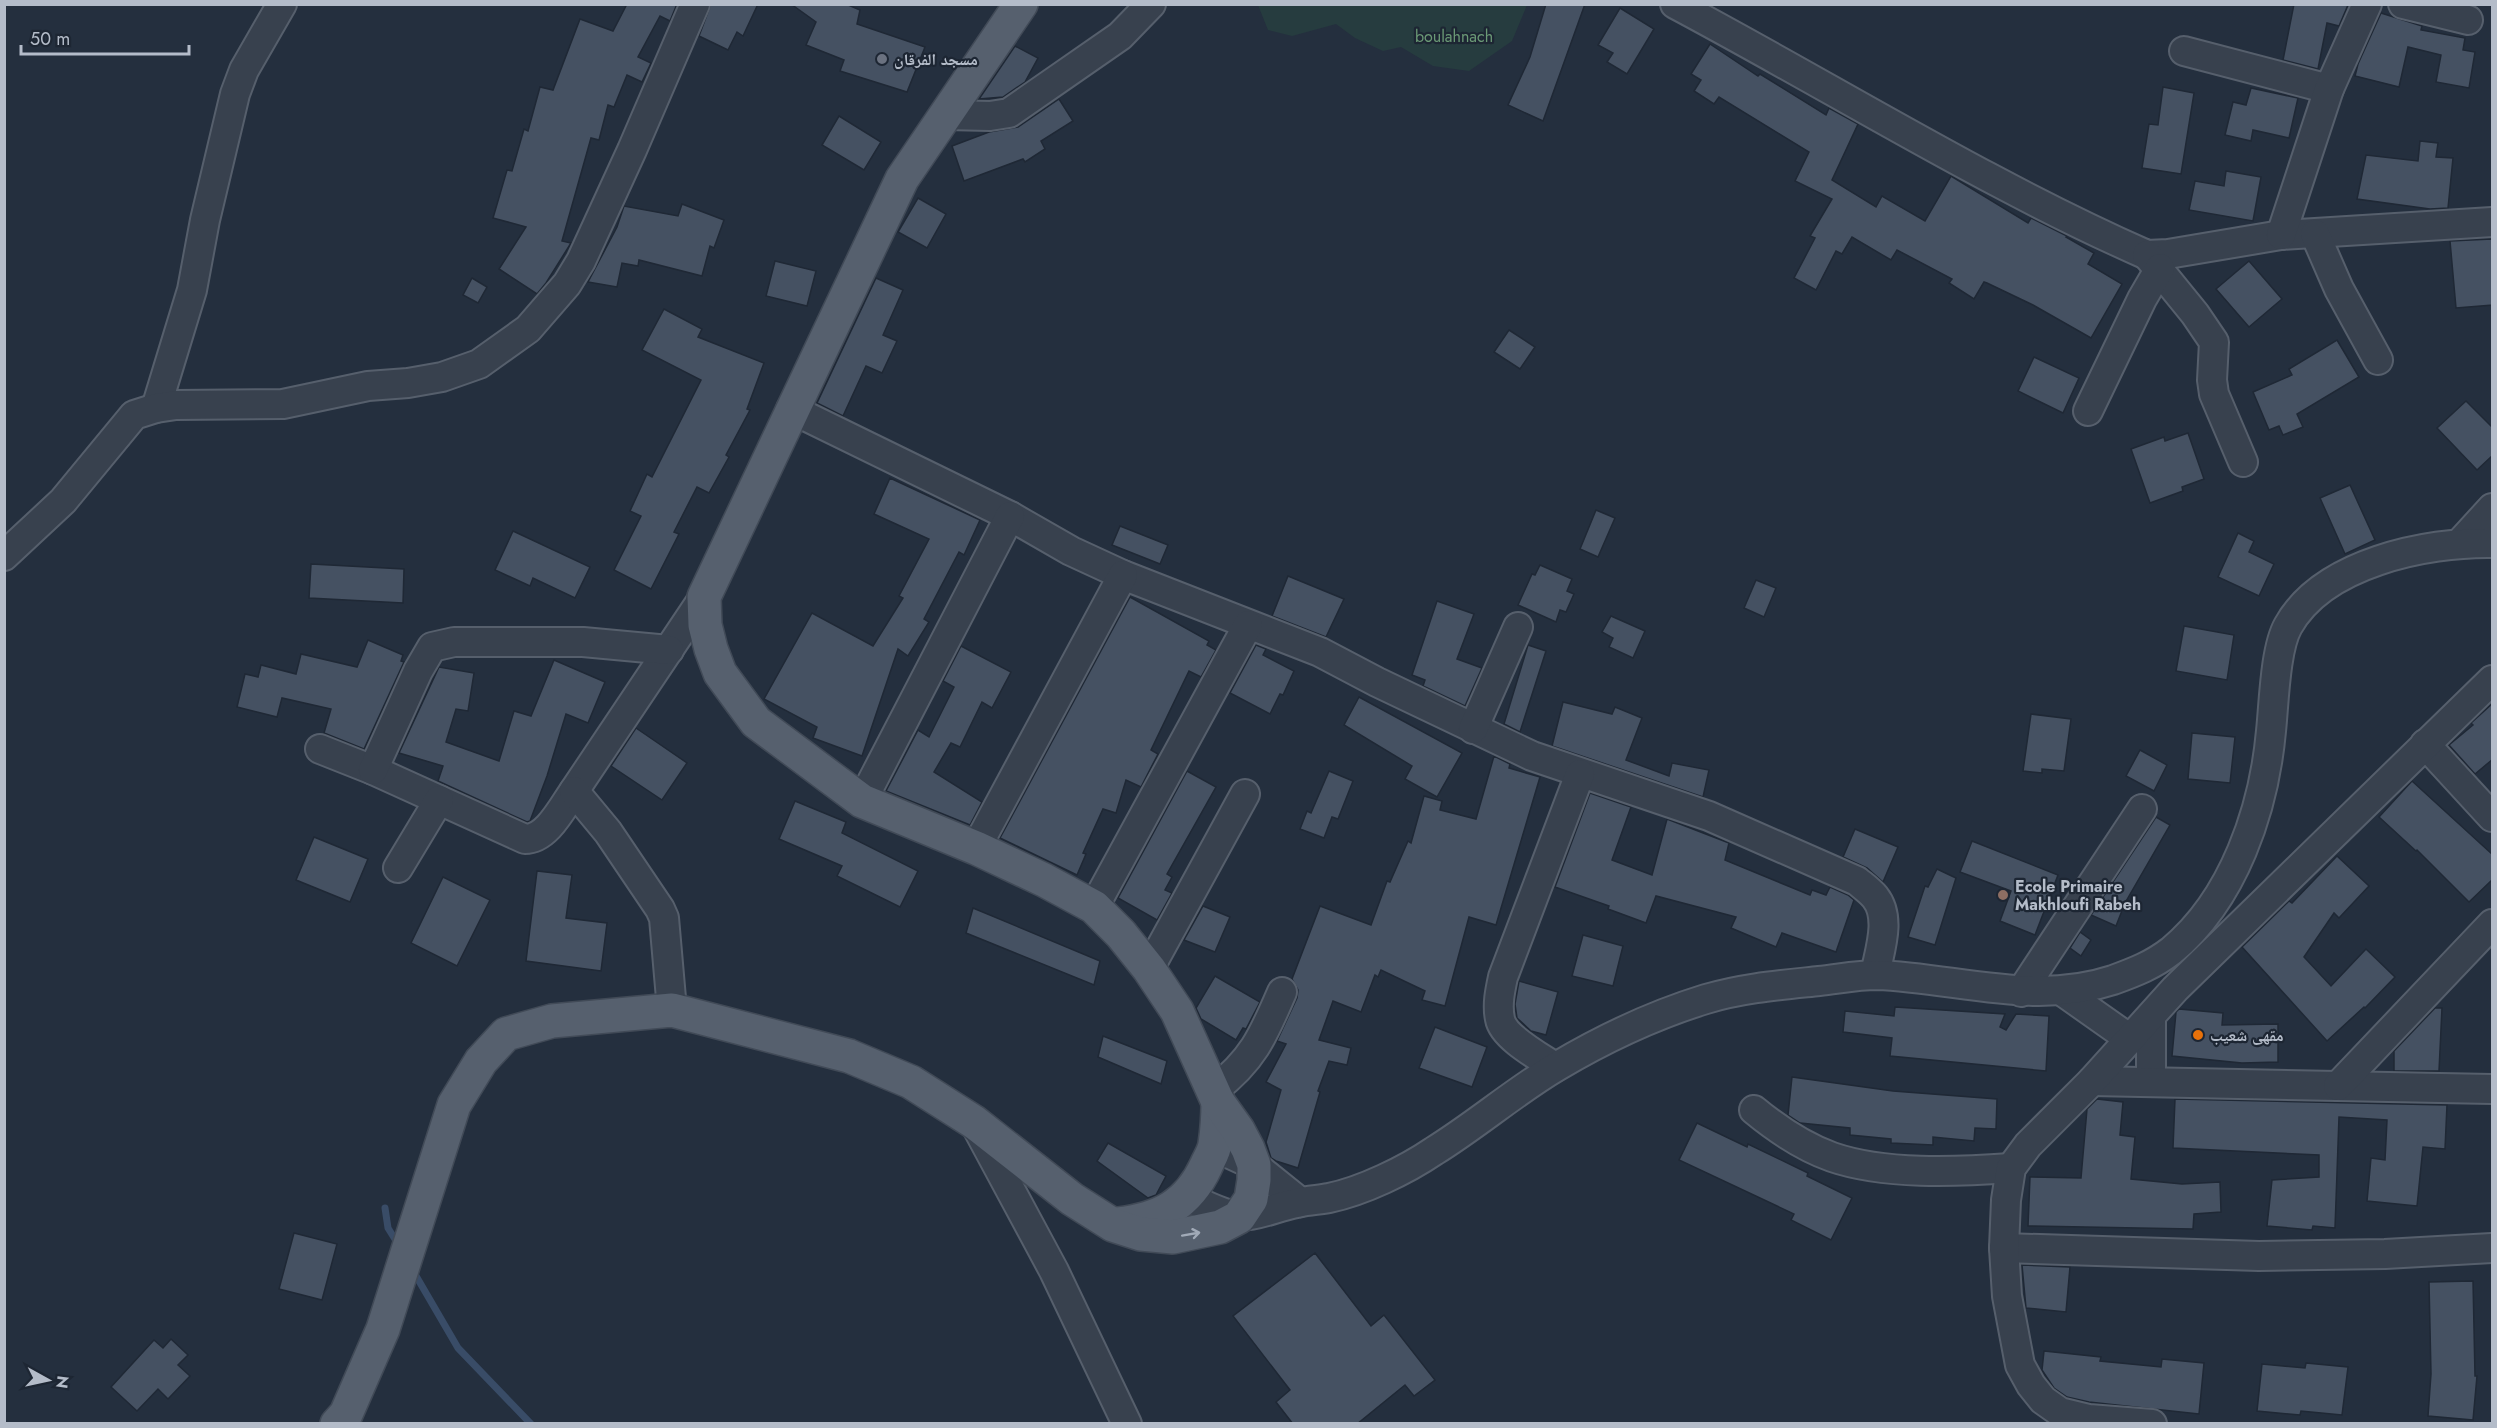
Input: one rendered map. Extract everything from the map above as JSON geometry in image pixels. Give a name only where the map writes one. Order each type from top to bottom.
[{"type":"main road","points":[[337,1424],[346,1414],[383,1329],[454,1105],[481,1061],[506,1034],[552,1021],[672,1010],[849,1056],[911,1082],[974,1122],[1072,1199],[1113,1224],[1141,1234],[1173,1237],[1220,1227],[1239,1217],[1251,1198],[1254,1165],[1238,1130],[1216,1096],[1177,1011],[1149,969],[1121,934],[1094,907],[976,848],[862,801],[756,722],[720,674],[705,625],[704,597],[791,409],[902,179],[1021,4]]},
{"type":"main road","points":[[1113,1224],[1139,1222],[1160,1214],[1187,1197],[1200,1179],[1215,1147],[1216,1096]]},
{"type":"street","points":[[156,408],[192,290],[205,220],[235,94],[244,70],[282,4]]},
{"type":"street","points":[[4,556],[63,501],[134,415],[176,405],[282,404],[368,386],[408,383],[442,377],[470,367],[501,350],[528,329],[567,284],[581,261],[695,4]]},
{"type":"street","points":[[946,115],[990,116],[1009,113],[1120,36],[1151,4]]},
{"type":"street","points":[[1675,4],[1754,46],[1907,134],[2154,262],[2208,330],[2214,342],[2212,380],[2214,394],[2243,462]]},
{"type":"street","points":[[2281,236],[2329,89],[2367,4]]},
{"type":"street","points":[[2403,4],[2468,20]]},
{"type":"street","points":[[2184,51],[2329,89]]},
{"type":"street","points":[[2088,411],[2142,299],[2154,262],[2168,254],[2281,236],[2493,222]]},
{"type":"street","points":[[2315,234],[2339,289],[2378,360]]},
{"type":"street","points":[[791,409],[1010,516],[1071,551],[1123,575],[1320,652],[1532,756],[1709,816],[1857,881],[1876,898],[1882,912],[1884,931],[1875,975]]},
{"type":"street","points":[[2460,543],[2493,508]]},
{"type":"street","points":[[862,801],[1010,516]]},
{"type":"street","points":[[1187,1197],[1239,1217],[1300,1202],[1332,1197],[1374,1182],[1431,1153],[1555,1067],[1628,1028],[1706,999],[1754,987],[1875,975],[2021,992],[2062,991],[2095,986],[2147,968],[2172,950],[2193,930],[2240,857],[2262,790],[2270,743],[2278,666],[2285,630],[2305,601],[2338,577],[2394,556],[2460,543],[2493,543]]},
{"type":"street","points":[[976,848],[1123,575]]},
{"type":"street","points":[[320,749],[374,770],[525,839],[533,839],[539,836],[552,821],[574,791],[704,597]]},
{"type":"street","points":[[1094,907],[1248,625]]},
{"type":"street","points":[[1473,729],[1518,627]]},
{"type":"street","points":[[374,770],[418,671],[432,647],[454,642],[571,642],[669,650]]},
{"type":"street","points":[[2152,1424],[2058,1418],[2020,1365],[2007,1296],[2004,1248],[2006,1200],[2011,1168],[2028,1145],[2092,1081],[2175,989],[2493,680]]},
{"type":"street","points":[[2425,744],[2493,817]]},
{"type":"street","points":[[1555,1067],[1517,1042],[1500,1022],[1498,1001],[1503,977],[1580,774]]},
{"type":"street","points":[[574,791],[608,832],[660,909],[664,918],[672,1010]]},
{"type":"street","points":[[1149,969],[1245,794]]},
{"type":"street","points":[[398,868],[438,800]]},
{"type":"street","points":[[2021,992],[2142,809]]},
{"type":"street","points":[[2338,1086],[2493,924]]},
{"type":"street","points":[[2147,968],[2175,989]]},
{"type":"street","points":[[2062,991],[2130,1039]]},
{"type":"street","points":[[1216,1096],[1251,1054],[1282,992]]},
{"type":"street","points":[[2151,1017],[2151,1082]]},
{"type":"street","points":[[2092,1081],[2493,1089]]},
{"type":"street","points":[[1754,1110],[1804,1145],[1852,1163],[1930,1171],[2011,1168]]},
{"type":"street","points":[[974,1122],[1054,1271],[1127,1424]]},
{"type":"street","points":[[1215,1147],[1254,1165],[1300,1202]]},
{"type":"street","points":[[2004,1248],[2259,1256],[2385,1254],[2493,1248]]},
{"type":"green space","name":"boulahnach","points":[[1258,5],[1527,5],[1512,41],[1469,71],[1433,66],[1401,47],[1383,51],[1355,38],[1336,24],[1292,36],[1268,30]]},
{"type":"building","points":[[627,4],[677,4],[670,21],[660,16],[638,57],[651,63],[642,82],[627,75],[614,107],[608,105],[599,140],[591,138],[562,241],[571,243],[537,294],[499,269],[526,227],[493,218],[507,170],[512,171],[524,129],[528,131],[540,87],[553,90],[580,19],[613,31]]},
{"type":"building","points":[[711,4],[758,4],[743,36],[737,32],[728,50],[699,36]]},
{"type":"building","name":"مسجد الفرقان","points":[[791,4],[846,4],[860,10],[857,24],[925,47],[907,92],[840,71],[844,60],[806,45],[816,22]]},
{"type":"building","points":[[1546,4],[1585,4],[1543,121],[1508,105],[1530,57]]},
{"type":"building","points":[[2294,4],[2348,5],[2339,26],[2327,23],[2318,69],[2283,60]]},
{"type":"building","points":[[1620,8],[1654,29],[1627,74],[1607,62],[1613,53],[1598,45]]},
{"type":"building","points":[[2381,13],[2422,26],[2421,30],[2465,38],[2463,50],[2475,52],[2469,88],[2436,82],[2441,55],[2408,47],[2399,87],[2355,76],[2358,64]]},
{"type":"building","points":[[1710,44],[1758,76],[1760,74],[1826,115],[1829,108],[1858,124],[1832,180],[1876,207],[1882,196],[1925,221],[1951,176],[2028,223],[2031,218],[2094,253],[2088,264],[2122,284],[2091,338],[2033,305],[1987,283],[1984,282],[1974,299],[1949,283],[1952,279],[1897,250],[1891,260],[1852,237],[1842,254],[1836,251],[1816,290],[1794,278],[1815,238],[1810,236],[1832,199],[1795,181],[1809,152],[1719,97],[1714,104],[1694,91],[1701,80],[1691,74]]},
{"type":"building","points":[[1015,46],[1038,58],[1025,82],[1003,97],[979,99]]},
{"type":"building","points":[[2163,87],[2194,93],[2181,174],[2142,168],[2149,124],[2158,125]]},
{"type":"building","points":[[2251,88],[2298,98],[2289,138],[2253,130],[2251,141],[2225,135],[2233,102],[2246,105]]},
{"type":"building","points":[[1059,99],[1073,121],[1041,141],[1045,149],[1025,162],[1023,159],[964,181],[952,146],[989,132],[1018,127]]},
{"type":"building","points":[[839,116],[881,142],[864,170],[822,145]]},
{"type":"building","points":[[2420,141],[2438,143],[2436,157],[2453,158],[2448,208],[2430,209],[2357,199],[2366,155],[2418,161]]},
{"type":"building","points":[[2226,171],[2261,177],[2253,221],[2189,210],[2195,181],[2224,186]]},
{"type":"building","points":[[918,198],[946,214],[927,248],[898,232]]},
{"type":"building","points":[[682,204],[724,220],[714,248],[710,246],[702,276],[639,260],[638,266],[622,263],[617,287],[588,282],[617,227],[624,206],[678,216]]},
{"type":"building","points":[[2492,239],[2493,305],[2456,308],[2450,241]]},
{"type":"building","points":[[775,261],[816,271],[807,306],[766,296]]},
{"type":"building","points":[[2249,261],[2282,299],[2249,327],[2216,289]]},
{"type":"building","points":[[472,278],[487,287],[478,303],[463,295]]},
{"type":"building","points":[[876,278],[903,290],[883,335],[897,341],[882,373],[866,366],[843,416],[817,403]]},
{"type":"building","points":[[664,309],[702,329],[698,337],[764,363],[747,409],[750,410],[726,455],[729,457],[709,493],[697,487],[674,532],[679,534],[651,589],[614,570],[641,516],[630,511],[647,474],[652,477],[701,380],[642,350]]},
{"type":"building","points":[[1509,330],[1535,347],[1520,369],[1494,352]]},
{"type":"building","points":[[2337,340],[2359,377],[2297,414],[2303,427],[2283,435],[2279,426],[2269,430],[2253,392],[2292,375],[2289,369]]},
{"type":"building","points":[[2034,357],[2079,378],[2063,413],[2018,391]]},
{"type":"building","points":[[2466,401],[2493,428],[2493,455],[2477,470],[2437,428]]},
{"type":"building","points":[[2188,433],[2204,479],[2182,487],[2183,491],[2150,503],[2131,449],[2164,437],[2165,441]]},
{"type":"building","points":[[890,478],[980,520],[964,555],[959,552],[924,619],[929,622],[908,656],[898,649],[862,756],[813,738],[817,727],[764,699],[812,613],[873,646],[903,598],[899,596],[929,539],[874,514]]},
{"type":"building","points":[[2350,485],[2375,540],[2345,554],[2320,498]]},
{"type":"building","points":[[1596,510],[1615,518],[1598,557],[1580,549]]},
{"type":"building","points":[[1120,526],[1168,545],[1160,564],[1112,545]]},
{"type":"building","points":[[513,531],[590,567],[575,598],[533,578],[530,586],[495,570]]},
{"type":"building","points":[[2238,533],[2254,541],[2249,552],[2274,564],[2259,596],[2218,577]]},
{"type":"building","points":[[311,564],[404,569],[403,603],[309,598]]},
{"type":"building","points":[[1540,565],[1572,579],[1567,591],[1574,594],[1566,612],[1560,610],[1556,622],[1518,605],[1532,574],[1535,575]]},
{"type":"building","points":[[1288,576],[1344,599],[1326,637],[1272,616]]},
{"type":"building","points":[[1756,580],[1776,588],[1764,617],[1744,608]]},
{"type":"building","points":[[1130,597],[1209,641],[1207,645],[1216,650],[1201,677],[1189,671],[1151,750],[1158,754],[1141,787],[1126,780],[1116,813],[1103,809],[1083,853],[1086,854],[1077,875],[1000,838]]},
{"type":"building","points":[[1437,601],[1474,614],[1457,659],[1482,668],[1465,706],[1423,686],[1425,680],[1412,675]]},
{"type":"building","points":[[1611,616],[1645,631],[1633,658],[1609,647],[1613,638],[1602,632]]},
{"type":"building","points":[[2184,626],[2234,635],[2227,680],[2176,671]]},
{"type":"building","points":[[368,640],[403,655],[401,661],[404,662],[364,749],[324,733],[331,709],[282,698],[277,717],[237,707],[245,674],[258,677],[261,665],[296,674],[301,654],[357,667]]},
{"type":"building","points":[[1256,645],[1266,649],[1263,655],[1294,671],[1283,695],[1280,694],[1270,714],[1230,693]]},
{"type":"building","points":[[1528,645],[1546,651],[1520,732],[1504,724]]},
{"type":"building","points":[[961,646],[1011,672],[992,708],[982,702],[960,747],[951,743],[934,772],[982,802],[970,825],[886,791],[918,730],[929,737],[954,687],[943,681]]},
{"type":"building","points":[[554,660],[605,682],[588,723],[566,714],[530,821],[527,822],[438,781],[443,766],[399,753],[439,667],[474,673],[468,711],[456,709],[446,742],[499,761],[514,711],[531,716]]},
{"type":"building","points":[[1359,697],[1462,753],[1437,797],[1405,779],[1412,766],[1344,725]]},
{"type":"building","points":[[1563,702],[1612,714],[1615,707],[1642,718],[1626,760],[1669,776],[1672,763],[1709,770],[1703,797],[1552,746]]},
{"type":"building","points":[[2493,703],[2493,759],[2475,774],[2449,745],[2473,725],[2471,723]]},
{"type":"building","points":[[2031,714],[2071,719],[2064,771],[2042,769],[2042,773],[2023,771]]},
{"type":"building","points":[[636,728],[687,763],[662,800],[611,766]]},
{"type":"building","points":[[2192,733],[2235,737],[2230,783],[2188,779]]},
{"type":"building","points":[[2140,750],[2167,765],[2154,791],[2126,776]]},
{"type":"building","points":[[1494,756],[1510,764],[1509,768],[1540,777],[1496,925],[1469,917],[1445,1006],[1422,1000],[1425,991],[1381,970],[1378,977],[1375,975],[1361,1012],[1333,1001],[1319,1040],[1351,1048],[1347,1065],[1329,1061],[1318,1091],[1320,1092],[1298,1168],[1276,1161],[1271,1158],[1266,1142],[1281,1090],[1266,1082],[1286,1044],[1277,1041],[1297,998],[1298,990],[1292,979],[1320,906],[1371,925],[1387,881],[1390,882],[1408,841],[1411,843],[1424,796],[1442,801],[1440,810],[1476,819]]},
{"type":"building","points":[[1187,771],[1216,787],[1167,874],[1172,877],[1165,890],[1172,893],[1157,920],[1118,898]]},
{"type":"building","points":[[1329,771],[1353,781],[1338,819],[1332,817],[1324,838],[1300,829],[1307,811],[1311,813]]},
{"type":"building","points":[[2412,781],[2493,855],[2493,879],[2469,902],[2417,850],[2379,817]]},
{"type":"building","points":[[1590,793],[1631,807],[1612,860],[1652,875],[1667,819],[1729,843],[1725,860],[1810,895],[1812,890],[1826,895],[1830,887],[1848,895],[1854,900],[1836,952],[1782,933],[1776,947],[1731,928],[1736,917],[1656,896],[1646,923],[1608,909],[1609,906],[1555,887]]},
{"type":"building","points":[[795,801],[846,822],[842,833],[918,871],[900,907],[837,876],[842,866],[779,839]]},
{"type":"building","points":[[2156,817],[2170,825],[2125,903],[2116,926],[2091,915]]},
{"type":"building","points":[[1855,829],[1898,847],[1883,882],[1867,868],[1843,857]]},
{"type":"building","points":[[314,837],[368,859],[350,902],[296,880]]},
{"type":"building","points":[[1972,841],[2058,875],[2035,935],[2000,921],[2011,891],[1960,872]]},
{"type":"building","points":[[2337,856],[2369,886],[2339,918],[2334,913],[2304,957],[2331,986],[2366,949],[2395,977],[2365,1008],[2327,1041],[2242,947],[2289,901],[2292,903]]},
{"type":"building","points":[[1937,869],[1956,878],[1935,945],[1908,937],[1925,886],[1928,887]]},
{"type":"building","points":[[537,871],[572,875],[566,918],[607,923],[601,971],[526,961]]},
{"type":"building","points":[[443,877],[490,900],[457,966],[411,943]]},
{"type":"building","points":[[1203,906],[1230,917],[1215,952],[1184,940]]},
{"type":"building","points":[[973,908],[1100,961],[1094,985],[966,933]]},
{"type":"building","points":[[2080,932],[2091,940],[2081,956],[2070,948]]},
{"type":"building","points":[[1583,935],[1623,946],[1613,986],[1572,976]]},
{"type":"building","points":[[1215,976],[1260,1002],[1246,1029],[1243,1028],[1236,1040],[1201,1019],[1196,1008]]},
{"type":"building","points":[[1519,981],[1558,992],[1546,1035],[1531,1031],[1517,1018],[1515,1004]]},
{"type":"building","points":[[1895,1007],[2005,1014],[2000,1027],[2006,1030],[2016,1014],[2049,1016],[2046,1071],[1890,1056],[1892,1038],[1843,1032],[1845,1011],[1894,1016]]},
{"type":"building","points":[[2435,1008],[2442,1008],[2439,1071],[2394,1071],[2394,1051]]},
{"type":"building","points":[[2179,1009],[2223,1013],[2222,1025],[2278,1024],[2278,1062],[2242,1063],[2172,1056],[2176,1012]]},
{"type":"building","points":[[1435,1027],[1487,1047],[1472,1087],[1419,1068]]},
{"type":"building","points":[[1103,1036],[1167,1061],[1161,1084],[1098,1057]]},
{"type":"building","points":[[1792,1077],[1893,1091],[1997,1099],[1996,1129],[1975,1128],[1974,1141],[1933,1137],[1933,1145],[1891,1143],[1891,1139],[1850,1135],[1850,1128],[1800,1123],[1788,1115]]},
{"type":"building","points":[[2097,1099],[2123,1102],[2120,1135],[2135,1137],[2131,1179],[2182,1184],[2220,1182],[2221,1212],[2194,1214],[2193,1229],[2028,1226],[2030,1177],[2081,1178],[2087,1109]]},
{"type":"building","points":[[2175,1099],[2447,1105],[2445,1149],[2423,1147],[2417,1206],[2367,1201],[2371,1158],[2385,1160],[2387,1120],[2339,1117],[2335,1228],[2313,1226],[2312,1230],[2267,1226],[2272,1180],[2319,1177],[2319,1155],[2173,1148]]},
{"type":"building","points":[[1697,1123],[1808,1173],[1807,1176],[1852,1198],[1831,1240],[1791,1220],[1794,1214],[1679,1160]]},
{"type":"building","points":[[1108,1143],[1166,1176],[1156,1195],[1148,1198],[1097,1161]]},
{"type":"building","points":[[294,1233],[337,1244],[322,1300],[279,1289]]},
{"type":"building","points":[[1315,1253],[1371,1326],[1384,1315],[1435,1380],[1414,1396],[1405,1385],[1357,1424],[1293,1424],[1276,1402],[1290,1390],[1233,1316]]},
{"type":"building","points":[[2022,1265],[2070,1267],[2066,1312],[2026,1308]]},
{"type":"building","points":[[2473,1281],[2475,1376],[2477,1376],[2473,1420],[2428,1416],[2431,1374],[2429,1282]]},
{"type":"building","points":[[171,1339],[188,1355],[178,1365],[190,1376],[168,1399],[158,1389],[137,1411],[111,1387],[154,1340],[163,1348]]},
{"type":"building","points":[[2044,1351],[2101,1357],[2100,1361],[2161,1367],[2162,1359],[2204,1363],[2199,1414],[2089,1402],[2067,1397],[2054,1388],[2042,1370]]},
{"type":"building","points":[[2306,1363],[2348,1367],[2342,1415],[2301,1411],[2300,1415],[2257,1411],[2262,1364],[2305,1368]]},
{"type":"waterway","points":[[385,1208],[388,1228],[398,1244]]},
{"type":"waterway","points":[[412,1269],[458,1348],[531,1424]]},
{"type":"place","name":"مسجد الفرقان","points":[[882,59]]},
{"type":"place","name":"Ecole Primaire Makhloufi Rabeh","points":[[2003,895]]},
{"type":"place","name":"مقهى شعيب","points":[[2198,1035]]}]
